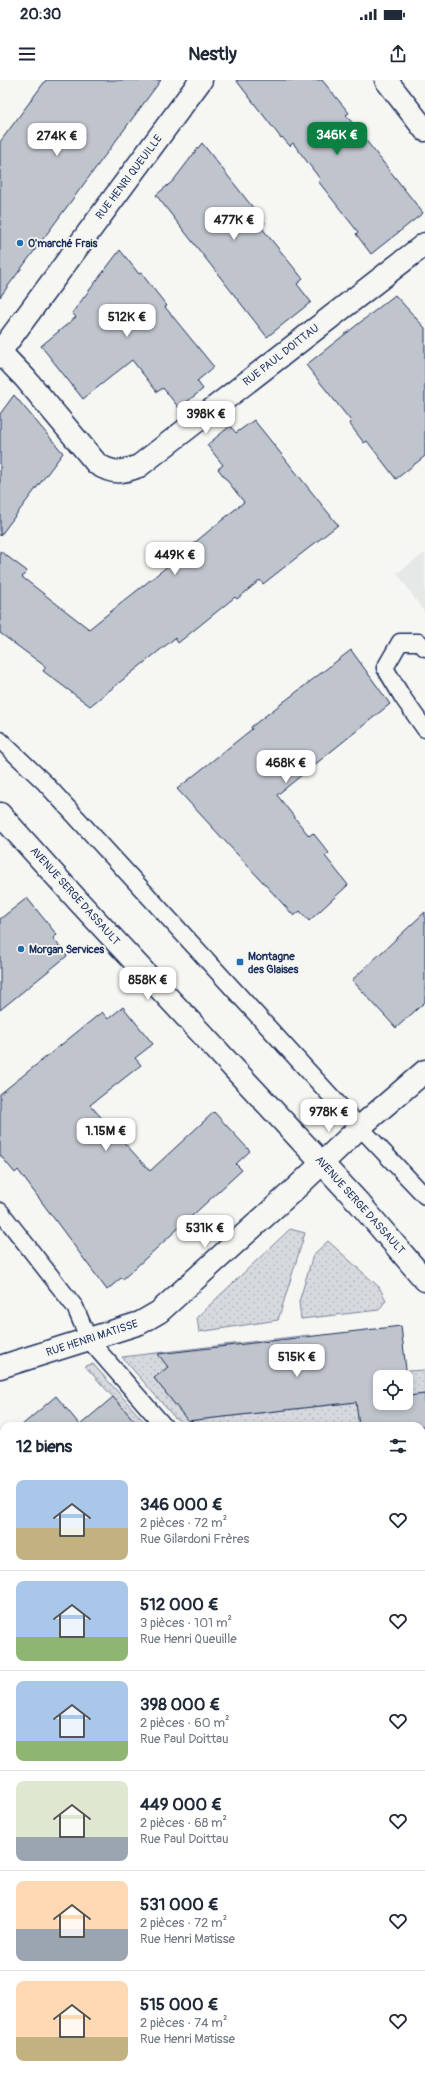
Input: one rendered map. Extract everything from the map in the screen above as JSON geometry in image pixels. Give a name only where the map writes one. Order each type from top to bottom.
[{"type":"street","name":"RUE HENRI QUEUILLE","points":[[0,352],[201,80]]},
{"type":"street","points":[[386,80],[425,130]]},
{"type":"street","name":"RUE PAUL DOITTAU","points":[[0,352],[25,378],[97,464],[107,470],[122,473],[138,466],[425,244]]},
{"type":"street","name":"AVENUE SERGE DASSAULT","points":[[0,814],[81,904],[323,1164],[400,1249],[425,1280]]},
{"type":"street","name":"RUE HENRI MATISSE","points":[[0,1367],[140,1323],[159,1312],[323,1164],[360,1127],[425,1071]]},
{"type":"lane","points":[[425,648],[419,642],[400,642],[385,668],[403,698],[425,729]]},
{"type":"lane","points":[[0,740],[45,783],[425,1196]]},
{"type":"lane","points":[[0,1211],[75,1307],[89,1340],[161,1422]]},
{"type":"shaded area","points":[[425,553],[425,613],[397,573]]},
{"type":"shaded area","points":[[290,1229],[305,1233],[278,1320],[199,1332],[197,1317]]},
{"type":"shaded area","points":[[328,1241],[379,1287],[386,1300],[379,1310],[301,1319],[299,1302],[313,1255]]},
{"type":"shaded area","points":[[309,1335],[311,1337],[177,1360],[154,1378],[188,1421],[356,1402],[358,1422],[182,1422],[175,1418],[122,1357]]},
{"type":"shaded area","points":[[93,1364],[144,1422],[135,1422],[85,1366]]},
{"type":"shaded area","points":[[425,1370],[425,1394],[413,1396],[413,1371]]},
{"type":"building","points":[[46,80],[161,80],[0,297],[0,142]]},
{"type":"building","points":[[236,80],[322,80],[349,113],[346,115],[423,213],[371,254],[356,234],[358,232],[318,181],[320,179],[293,143],[290,146],[282,137],[281,138]]},
{"type":"building","points":[[202,143],[265,223],[261,227],[303,279],[297,284],[311,302],[267,337],[156,195],[173,181]]},
{"type":"building","points":[[120,250],[139,274],[141,273],[167,306],[165,307],[214,367],[197,381],[203,389],[179,408],[163,388],[157,392],[132,360],[83,399],[41,346],[76,317],[72,313]]},
{"type":"building","points":[[395,295],[425,328],[425,456],[396,479],[367,441],[364,443],[349,423],[351,421],[306,365]]},
{"type":"building","points":[[14,395],[63,453],[0,536],[0,414]]},
{"type":"building","points":[[254,420],[338,525],[263,584],[260,580],[237,599],[235,597],[178,643],[175,638],[90,706],[43,671],[46,667],[0,633],[0,551],[27,571],[22,577],[89,629],[194,545],[193,544],[244,502],[218,469],[223,465],[207,445],[230,426],[236,433]]},
{"type":"building","points":[[351,650],[390,704],[277,795],[309,836],[313,833],[329,853],[325,856],[348,885],[309,921],[300,911],[294,916],[177,789],[252,729],[251,727]]},
{"type":"building","points":[[27,898],[57,935],[53,938],[67,956],[0,1010],[0,919]]},
{"type":"building","points":[[425,912],[425,1002],[396,1028],[352,980]]},
{"type":"building","points":[[123,1007],[153,1044],[135,1058],[141,1065],[90,1105],[150,1171],[214,1112],[250,1151],[236,1164],[242,1170],[123,1279],[121,1278],[107,1290],[18,1170],[15,1173],[0,1155],[0,1094],[102,1012],[108,1019]]},
{"type":"building","points":[[401,1326],[406,1370],[373,1370],[373,1410],[413,1410],[413,1396],[425,1394],[425,1422],[358,1422],[356,1402],[188,1421],[154,1378],[168,1367],[158,1354]]},
{"type":"building","points":[[56,1396],[78,1422],[26,1422]]},
{"type":"building","points":[[113,1397],[135,1422],[84,1422]]},
{"type":"place","name":"O'marché Frais","points":[[20,243]]},
{"type":"place","name":"Morgan Services","points":[[21,949]]},
{"type":"place","name":"Montagne des Glaises","points":[[240,962]]}]
